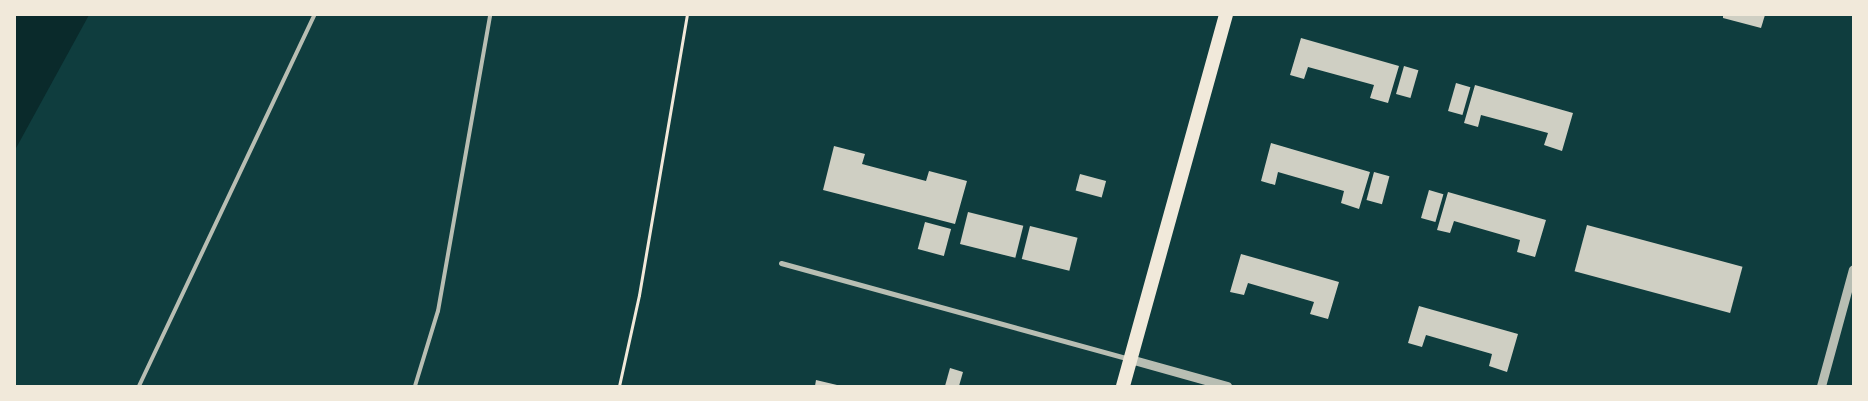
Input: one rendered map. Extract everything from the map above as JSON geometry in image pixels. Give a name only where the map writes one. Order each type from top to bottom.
[{"type":"highway","points":[[1123,386],[1226,15]]},
{"type":"street","points":[[781,263],[1227,386]]},
{"type":"street","points":[[1821,386],[1853,269]]},
{"type":"lane","points":[[139,386],[314,15]]},
{"type":"lane","points":[[415,386],[438,310],[490,15]]},
{"type":"path","points":[[619,386],[639,295],[687,15]]},
{"type":"water","points":[[15,15],[89,15],[15,150]]},
{"type":"building","points":[[1723,15],[1765,15],[1761,28],[1723,18]]},
{"type":"building","points":[[1301,38],[1399,66],[1388,103],[1370,98],[1374,85],[1308,67],[1304,79],[1290,75]]},
{"type":"building","points":[[1404,66],[1418,70],[1410,98],[1396,94]]},
{"type":"building","points":[[1456,83],[1470,87],[1462,115],[1448,111]]},
{"type":"building","points":[[1475,85],[1573,113],[1562,151],[1544,145],[1548,133],[1481,115],[1478,127],[1464,123]]},
{"type":"building","points":[[1271,143],[1370,172],[1359,209],[1341,203],[1344,191],[1278,172],[1275,185],[1261,181]]},
{"type":"building","points":[[834,146],[865,154],[862,164],[926,181],[929,171],[967,181],[955,224],[823,190]]},
{"type":"building","points":[[1374,172],[1389,176],[1382,204],[1366,200]]},
{"type":"building","points":[[1080,174],[1106,181],[1102,197],[1076,190]]},
{"type":"building","points":[[1429,190],[1443,194],[1435,222],[1421,218]]},
{"type":"building","points":[[1448,192],[1546,220],[1535,257],[1517,252],[1520,240],[1454,221],[1450,233],[1437,230]]},
{"type":"building","points":[[968,212],[1023,226],[1015,258],[960,244]]},
{"type":"building","points":[[925,222],[951,229],[944,256],[918,249]]},
{"type":"building","points":[[1587,225],[1743,267],[1730,313],[1575,271]]},
{"type":"building","points":[[1030,226],[1078,238],[1069,271],[1022,259]]},
{"type":"building","points":[[1241,254],[1339,282],[1328,319],[1310,314],[1314,302],[1248,283],[1244,295],[1230,292]]},
{"type":"building","points":[[1419,306],[1518,334],[1507,372],[1489,366],[1492,354],[1426,335],[1422,347],[1408,343]]},
{"type":"building","points":[[950,368],[963,372],[959,386],[945,386]]},
{"type":"building","points":[[816,380],[837,385],[837,386],[815,386]]}]
